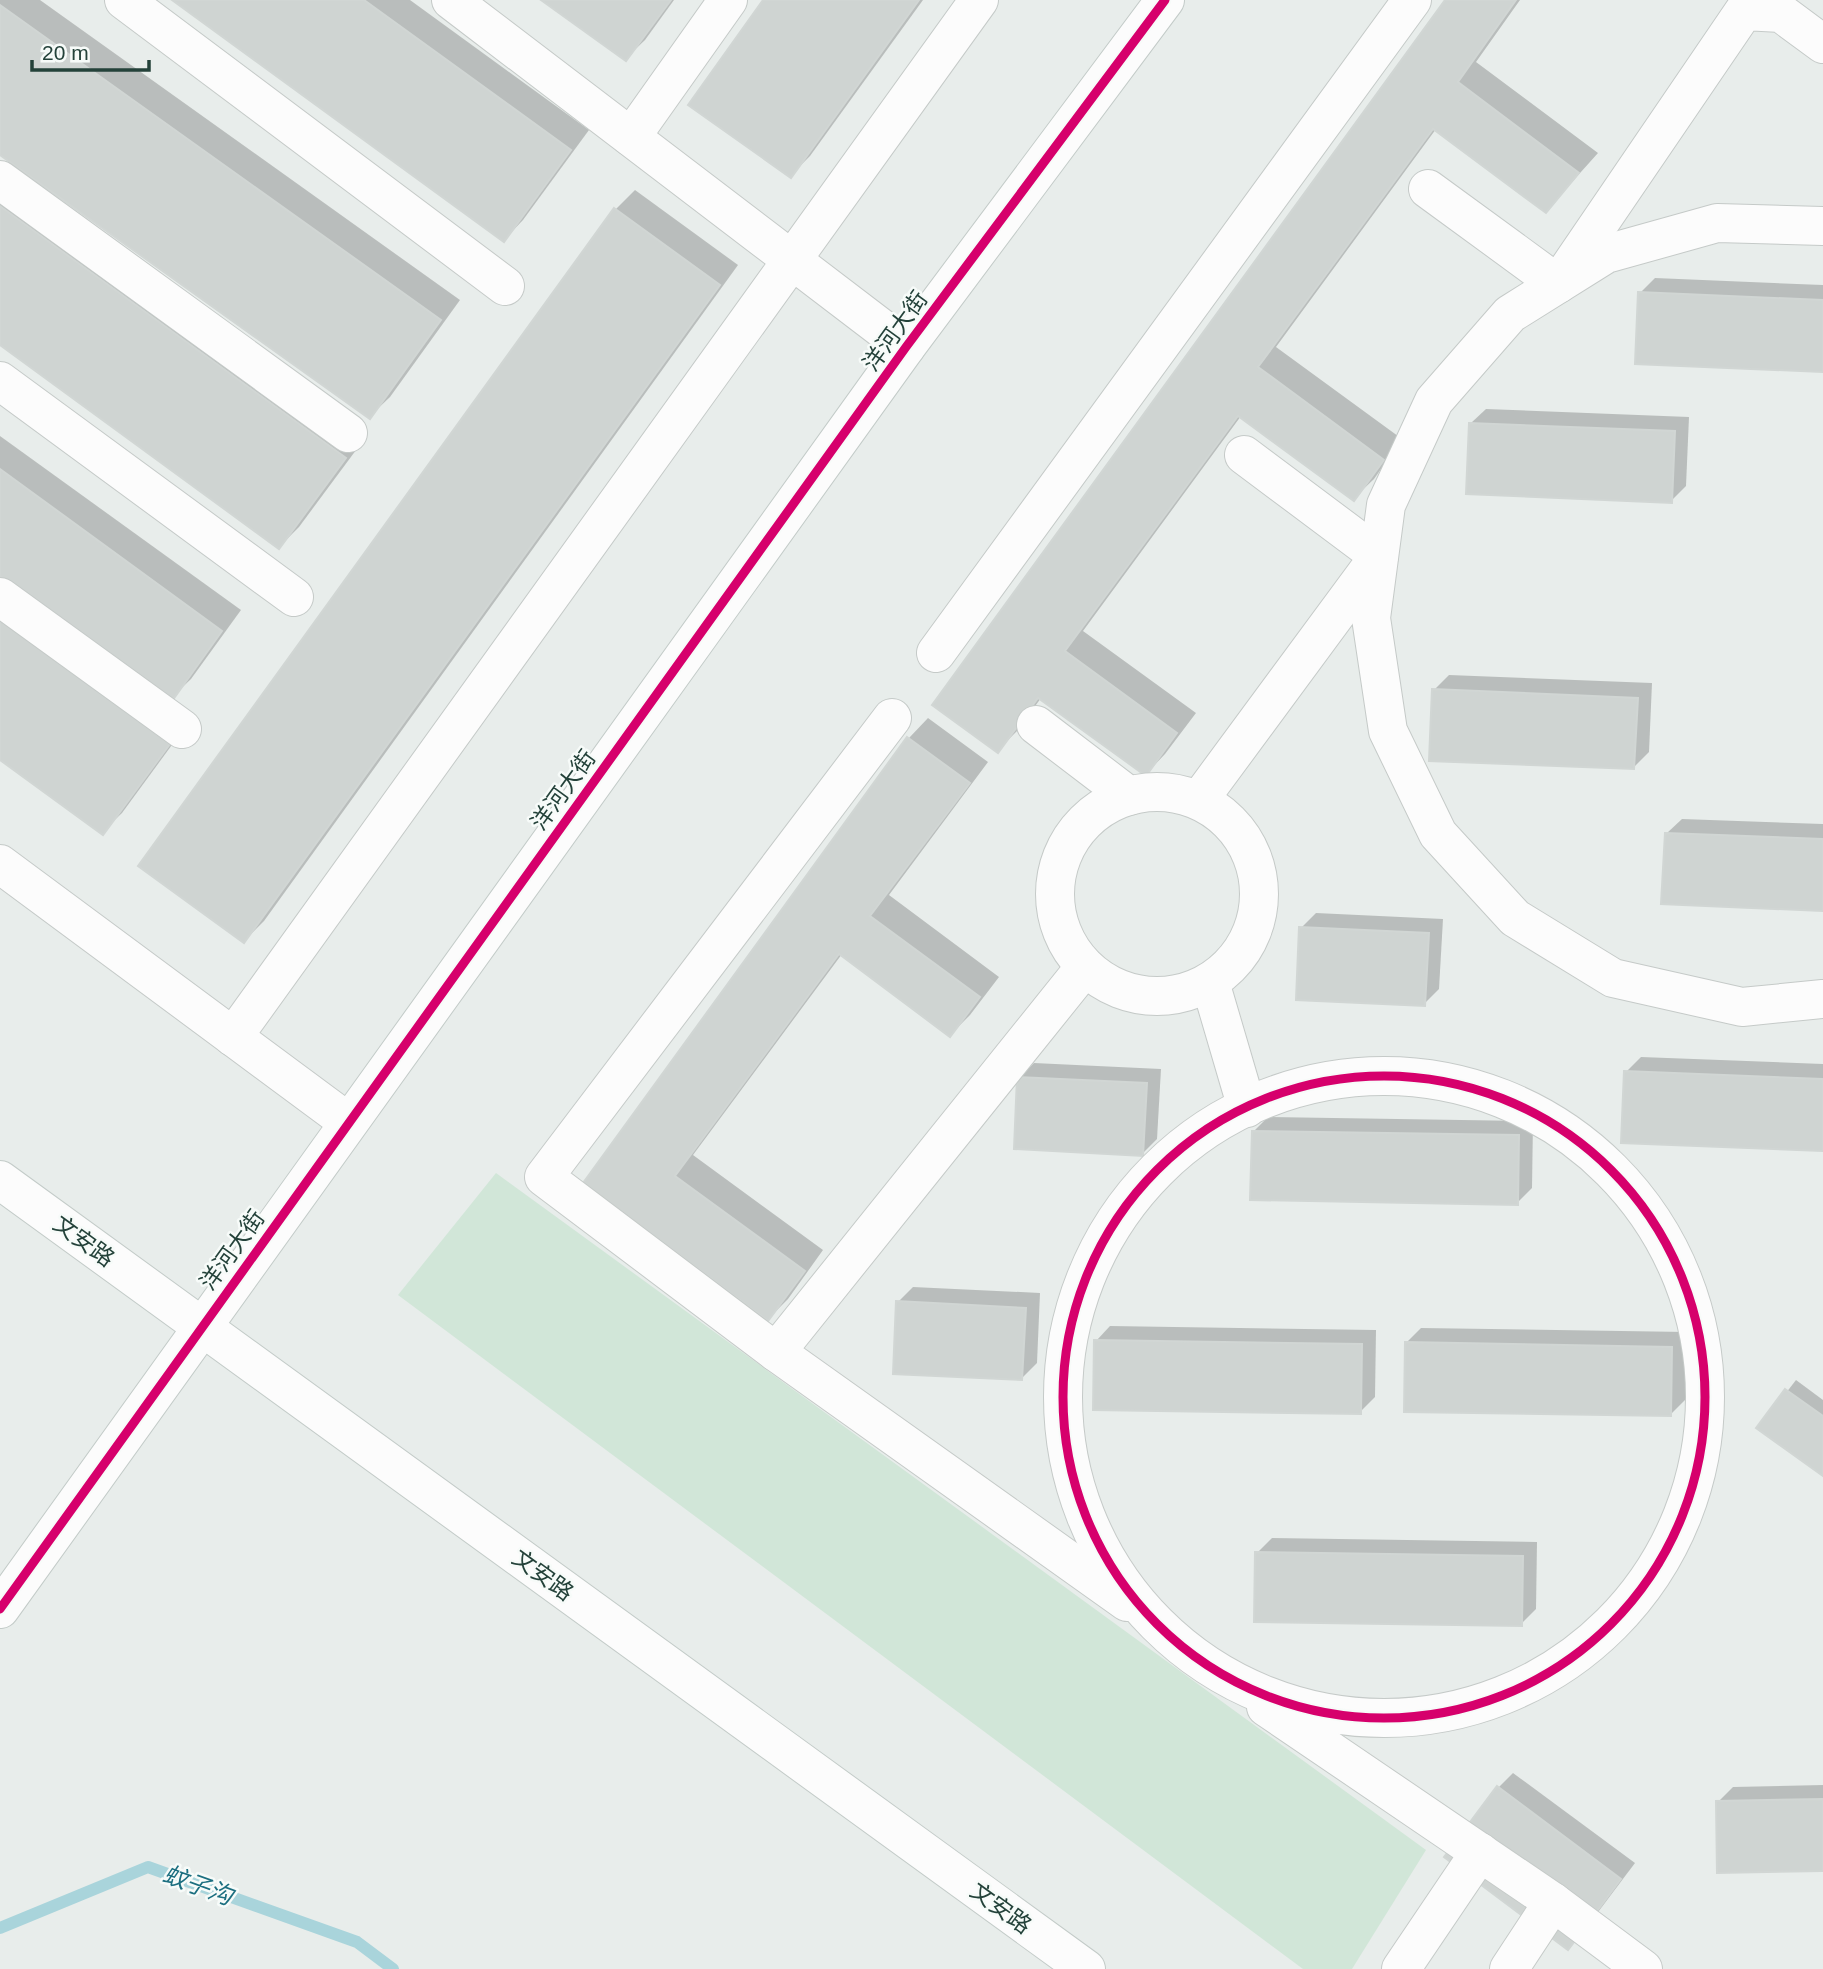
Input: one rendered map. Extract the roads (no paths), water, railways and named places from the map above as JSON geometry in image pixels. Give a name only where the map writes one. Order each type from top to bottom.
[{"type":"street","points":[[124,0],[505,286]]},
{"type":"street","points":[[451,0],[906,347]]},
{"type":"street","points":[[631,137],[728,0]]},
{"type":"street","points":[[233,1037],[979,0]]},
{"type":"street","name":"洋河大街","points":[[0,1609],[906,347],[1166,0]]},
{"type":"street","points":[[936,653],[1412,0]]},
{"type":"street","points":[[1559,284],[1744,11],[1781,13],[1823,44]]},
{"type":"street","points":[[0,180],[348,433]]},
{"type":"street","points":[[1428,190],[1559,284]]},
{"type":"street","points":[[1823,226],[1717,223],[1606,254],[1510,314],[1434,401],[1386,505],[1371,618],[1388,731],[1438,834],[1515,918],[1614,978],[1742,1007],[1823,999]]},
{"type":"street","points":[[0,382],[294,597]]},
{"type":"street","points":[[1244,455],[1379,556]]},
{"type":"street","points":[[1199,800],[1379,556]]},
{"type":"street","points":[[0,597],[182,729]]},
{"type":"street","points":[[892,718],[544,1177],[776,1352],[1142,1613],[1230,1682],[1553,1902],[1643,1969]]},
{"type":"street","points":[[1036,726],[1129,796]]},
{"type":"street","points":[[1165,792],[1199,800],[1226,818],[1246,842],[1258,872],[1260,904],[1252,935],[1234,961],[1210,982],[1180,994],[1148,996],[1114,987],[1085,967],[1064,937],[1055,904],[1058,868],[1072,836],[1097,811],[1129,796],[1165,792]]},
{"type":"street","points":[[0,864],[348,1122]]},
{"type":"street","points":[[776,1352],[1085,967]]},
{"type":"street","points":[[1210,982],[1247,1108]]},
{"type":"street","points":[[1142,1613],[1083,1518],[1060,1409],[1072,1309],[1114,1218],[1183,1144],[1271,1094],[1370,1075],[1470,1086],[1562,1128],[1637,1195],[1687,1282],[1708,1392],[1691,1502],[1637,1600],[1552,1673],[1448,1714],[1336,1717],[1230,1682]]},
{"type":"street","name":"文安路","points":[[0,1180],[1086,1969]]},
{"type":"street","points":[[1401,1969],[1480,1852]]},
{"type":"street","points":[[1508,1969],[1553,1902]]},
{"type":"waterway","name":"蚊子沟","points":[[0,1928],[148,1867],[357,1942],[393,1969]]}]
